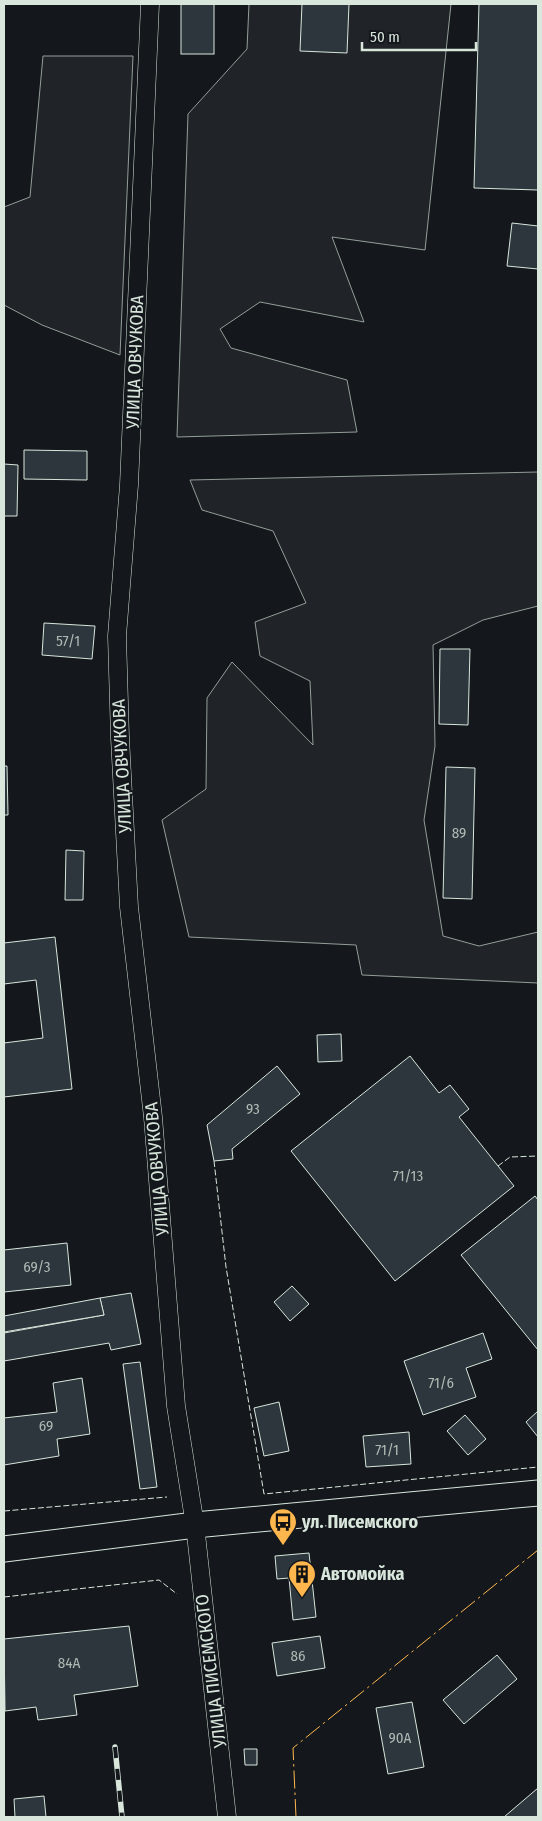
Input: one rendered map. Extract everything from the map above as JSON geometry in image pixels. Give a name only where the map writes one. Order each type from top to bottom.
[{"type":"highway","points":[[4,1549],[195,1525],[538,1492]]},
{"type":"street","name":"УЛИЦА ОВЧУКОВА","points":[[150,4],[129,485],[117,646],[129,907],[153,1117],[176,1406],[195,1525]]},
{"type":"street","name":"УЛИЦА ПИСЕМСКОГО","points":[[195,1525],[227,1817]]},
{"type":"shaded area","points":[[249,4],[451,4],[425,250],[332,237],[364,322],[260,302],[220,329],[231,348],[347,380],[357,432],[177,437],[188,114],[247,49]]},
{"type":"shaded area","points":[[43,56],[133,56],[120,355],[42,325],[4,305],[4,207],[30,197]]},
{"type":"shaded area","points":[[538,472],[538,606],[483,620],[433,645],[435,746],[424,820],[443,936],[479,946],[538,932],[538,983],[362,975],[356,945],[189,937],[162,820],[206,789],[207,698],[232,662],[313,745],[310,681],[260,656],[255,622],[306,603],[273,531],[202,510],[190,480]]},
{"type":"building","points":[[181,4],[214,4],[214,54],[181,54]]},
{"type":"building","points":[[302,4],[349,4],[347,53],[300,51]]},
{"type":"building","points":[[479,4],[538,4],[538,190],[474,188]]},
{"type":"building","points":[[512,223],[538,226],[538,269],[507,266]]},
{"type":"building","points":[[24,450],[87,451],[87,480],[24,479]]},
{"type":"building","points":[[4,464],[18,465],[17,516],[4,516]]},
{"type":"building","points":[[44,623],[95,626],[92,659],[42,655]]},
{"type":"building","points":[[440,649],[470,649],[468,725],[439,724]]},
{"type":"building","points":[[4,766],[7,766],[8,815],[4,815]]},
{"type":"building","points":[[446,767],[475,768],[472,899],[443,898]]},
{"type":"building","points":[[66,850],[84,851],[83,900],[65,900]]},
{"type":"building","points":[[55,937],[72,1089],[4,1097],[4,1043],[43,1038],[36,980],[4,984],[4,943]]},
{"type":"building","points":[[341,1034],[342,1061],[318,1062],[317,1035]]},
{"type":"building","points":[[410,1056],[439,1093],[450,1085],[469,1109],[459,1117],[514,1186],[395,1281],[291,1151]]},
{"type":"building","points":[[277,1066],[300,1094],[232,1149],[233,1159],[214,1161],[207,1125]]},
{"type":"building","points":[[535,1196],[538,1200],[538,1350],[461,1255]]},
{"type":"building","points":[[67,1243],[71,1285],[4,1292],[4,1250]]},
{"type":"building","points":[[292,1286],[309,1304],[290,1321],[274,1302]]},
{"type":"building","points":[[131,1293],[141,1344],[111,1350],[109,1343],[4,1361],[4,1333],[104,1315],[100,1298]]},
{"type":"building","points":[[100,1298],[104,1315],[4,1332],[4,1316]]},
{"type":"building","points":[[483,1333],[492,1359],[466,1368],[476,1397],[423,1415],[404,1361]]},
{"type":"building","points":[[140,1362],[157,1487],[140,1489],[123,1364]]},
{"type":"building","points":[[82,1378],[90,1434],[57,1439],[59,1456],[4,1465],[4,1418],[57,1412],[53,1383]]},
{"type":"building","points":[[279,1402],[289,1451],[264,1456],[254,1408]]},
{"type":"building","points":[[538,1411],[538,1437],[526,1422]]},
{"type":"building","points":[[465,1415],[486,1439],[468,1455],[447,1431]]},
{"type":"building","points":[[409,1432],[411,1464],[366,1467],[363,1436]]},
{"type":"building","name":"Автомойка","points":[[309,1553],[316,1617],[293,1620],[289,1578],[277,1579],[275,1556]]},
{"type":"building","points":[[129,1626],[138,1686],[74,1695],[77,1715],[38,1720],[36,1707],[5,1711],[4,1639]]},
{"type":"building","points":[[320,1636],[325,1668],[277,1676],[272,1643]]},
{"type":"building","points":[[497,1655],[517,1679],[464,1724],[443,1700]]},
{"type":"building","points":[[412,1702],[424,1767],[388,1774],[376,1708]]},
{"type":"building","points":[[244,1749],[257,1749],[257,1765],[245,1765]]},
{"type":"building","points":[[538,1788],[538,1817],[504,1817]]},
{"type":"building","points":[[44,1796],[46,1817],[15,1817],[14,1799]]},
{"type":"railway","points":[[115,1747],[122,1817]]},
{"type":"fence","points":[[498,1166],[510,1157],[538,1156]]},
{"type":"fence","points":[[214,1161],[226,1267],[264,1494],[538,1467]]},
{"type":"fence","points":[[4,1511],[167,1497]]},
{"type":"fence","points":[[4,1597],[159,1580],[177,1594]]},
{"type":"power","points":[[296,1817],[293,1748],[538,1550]]},
{"type":"place","name":"ул. Писемского","points":[[283,1546]]},
{"type":"place","name":"Автомойка","points":[[302,1598]]}]
